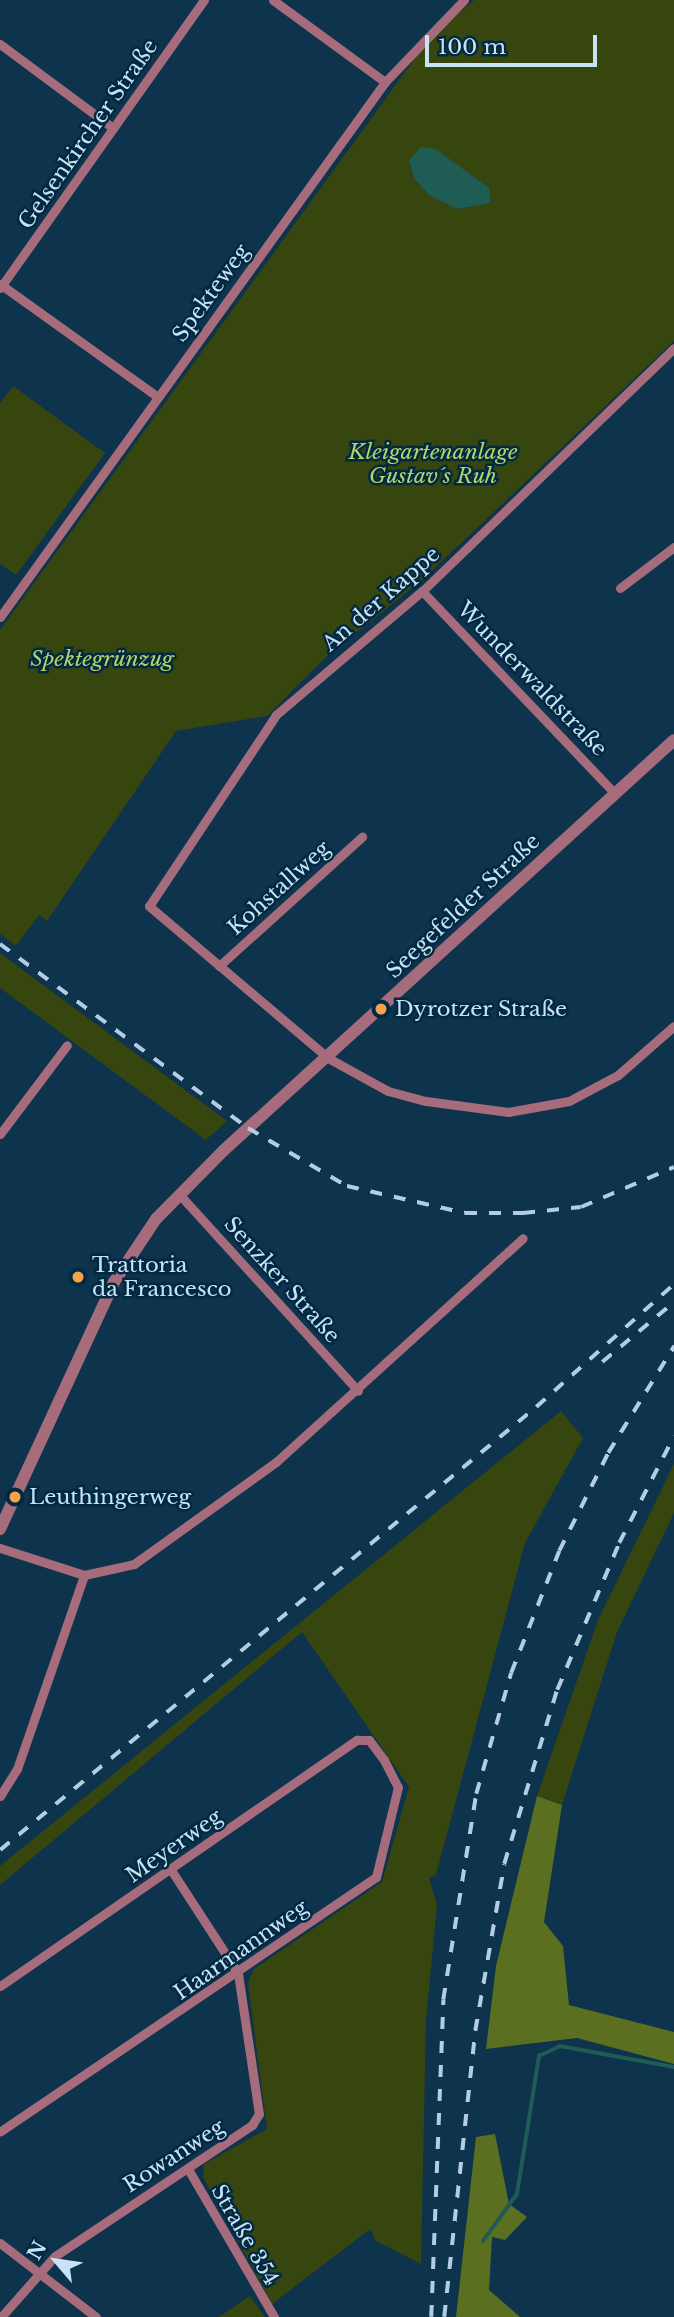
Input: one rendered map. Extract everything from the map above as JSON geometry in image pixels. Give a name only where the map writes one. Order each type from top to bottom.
[{"type":"street","name":"Gelsenkircher Straße","points":[[1,286],[204,0]]},
{"type":"street","points":[[274,0],[385,82]]},
{"type":"street","name":"Spekteweg","points":[[0,617],[385,82],[464,0]]},
{"type":"street","points":[[0,44],[113,128]]},
{"type":"street","points":[[1,286],[158,397]]},
{"type":"street","name":"An der Kappe","points":[[219,966],[149,906],[276,715],[422,591],[674,348]]},
{"type":"street","points":[[620,588],[674,547]]},
{"type":"street","name":"Wunderwaldstraße","points":[[422,591],[615,794]]},
{"type":"street","name":"Seegefelder Straße","points":[[0,1530],[114,1282],[179,1194],[674,740]]},
{"type":"street","name":"Kohstallweg","points":[[219,966],[362,837]]},
{"type":"street","points":[[219,966],[328,1058],[388,1091],[508,1112],[596,1090],[674,1026]]},
{"type":"street","points":[[0,1133],[67,1045]]},
{"type":"street","name":"Senzker Straße","points":[[179,1194],[358,1391]]},
{"type":"street","points":[[0,1548],[84,1575],[118,1570],[159,1549],[358,1391],[523,1238]]},
{"type":"street","points":[[0,1796],[17,1769],[84,1575]]},
{"type":"street","name":"Meyerweg","points":[[0,1986],[357,1740],[369,1740]]},
{"type":"street","name":"Haarmannweg","points":[[0,2132],[376,1877],[398,1787],[369,1740]]},
{"type":"street","points":[[171,1870],[238,1973]]},
{"type":"street","name":"Rowanweg","points":[[1,2317],[36,2271],[188,2169],[259,2115],[238,1973]]},
{"type":"street","name":"Straße 354","points":[[188,2169],[274,2317]]},
{"type":"street","points":[[0,2243],[96,2317]]},
{"type":"green space","name":"Spektegrünzug","points":[[474,0],[674,0],[674,341],[421,581],[326,657],[267,716],[176,731],[47,921],[39,915],[16,946],[0,934],[0,630],[431,36]],"holes":[[[436,149],[488,188],[491,203],[457,209],[429,195],[414,178],[409,161]]]},
{"type":"green space","points":[[13,386],[105,453],[16,575],[0,564],[0,403]]},
{"type":"green space","points":[[0,953],[227,1121],[206,1140],[0,988]]},
{"type":"green space","points":[[561,1411],[583,1438],[525,1543],[436,1875],[429,1878],[437,1905],[426,2020],[421,2264],[376,2241],[370,2229],[272,2304],[203,2177],[204,2164],[267,2129],[248,1983],[254,1969],[382,1882],[409,1787],[302,1632],[0,1885],[0,1866]]},
{"type":"green space","points":[[674,1464],[674,1513],[617,1632],[562,1805],[537,1796],[598,1620]]},
{"type":"green space","points":[[537,1796],[562,1805],[544,1922],[563,1946],[569,2005],[674,2032],[674,2064],[577,2038],[486,2049],[496,1966]]},
{"type":"green space","points":[[495,2134],[509,2204],[527,2217],[505,2240],[492,2237],[489,2290],[520,2317],[456,2317],[476,2137]]},
{"type":"green space","points":[[250,2296],[265,2317],[219,2317]]},
{"type":"shaded area","points":[[421,147],[436,149],[489,188],[491,203],[457,209],[429,195],[414,178],[409,160]]},
{"type":"waterway","points":[[483,2241],[517,2194],[539,2056],[560,2046],[674,2067]]},
{"type":"railway","points":[[0,944],[248,1128],[347,1186],[465,1213],[523,1213],[581,1207],[674,1167]]},
{"type":"railway","points":[[0,1850],[536,1407],[674,1284]]},
{"type":"railway","points":[[602,1362],[674,1302]]},
{"type":"railway","points":[[431,2317],[443,2000],[476,1794],[511,1673],[559,1551],[608,1453],[674,1346]]},
{"type":"railway","points":[[444,2317],[475,2031],[504,1864],[557,1690],[619,1543],[674,1436]]},
{"type":"place","name":"Dyrotzer Straße","points":[[381,1009]]},
{"type":"place","name":"Trattoria da Francesco","points":[[78,1277]]},
{"type":"place","name":"Leuthingerweg","points":[[15,1497]]},
{"type":"park label","name":"Kleigartenanlage Gustav´s Ruh","points":[[433,464]]}]
